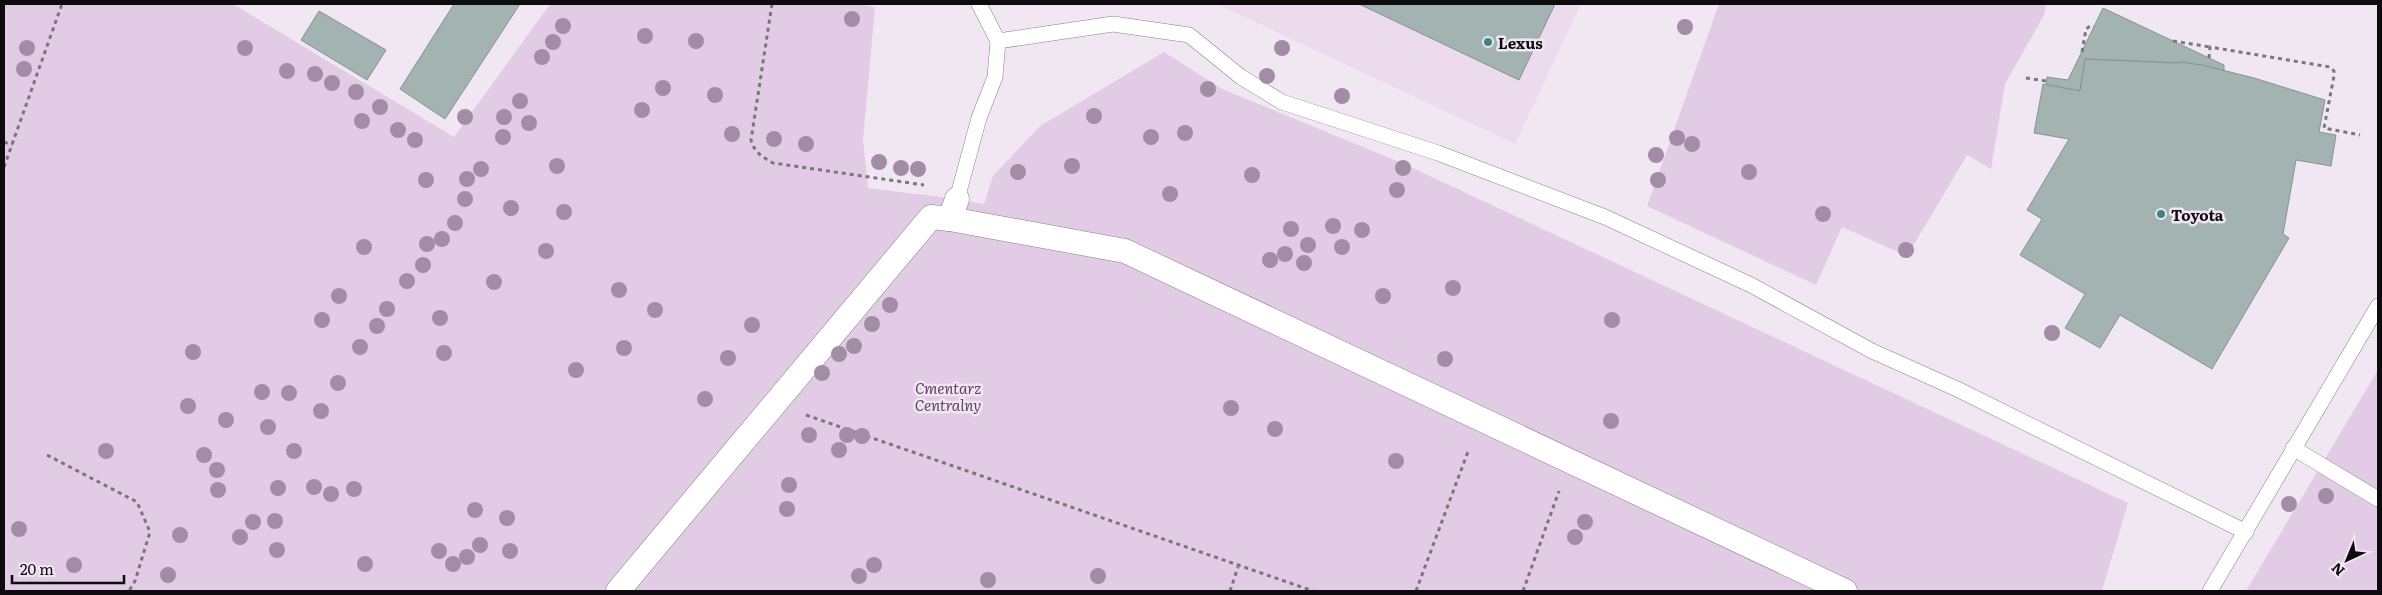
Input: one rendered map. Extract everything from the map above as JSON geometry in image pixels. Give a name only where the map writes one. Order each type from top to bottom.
[{"type":"street","points":[[618,591],[776,405],[931,217],[955,203],[1125,251],[1844,591]]},
{"type":"lane","points":[[955,203],[979,118],[995,77],[998,41],[979,4]]},
{"type":"lane","points":[[998,41],[1114,24],[1189,35],[1241,77],[1282,102],[1438,153],[1606,217],[1751,285],[1872,351],[1957,389],[2246,532]]},
{"type":"lane","points":[[2210,591],[2378,306]]},
{"type":"lane","points":[[2293,448],[2378,499]]},
{"type":"path","points":[[4,167],[62,4]]},
{"type":"path","points":[[772,4],[751,140],[753,147],[760,156],[773,163],[955,203]]},
{"type":"path","points":[[2082,52],[2086,29],[2090,26],[2094,27]]},
{"type":"path","points":[[2173,41],[2330,67],[2334,71],[2334,76],[2324,128],[2360,135]]},
{"type":"path","points":[[2209,58],[2210,47]]},
{"type":"path","points":[[2026,78],[2046,81]]},
{"type":"path","points":[[4,142],[12,145]]},
{"type":"path","points":[[776,405],[1238,567],[1313,591]]},
{"type":"path","points":[[1416,591],[1480,420]]},
{"type":"path","points":[[47,455],[137,502],[150,532],[135,582],[129,591]]},
{"type":"path","points":[[1523,591],[1569,462]]},
{"type":"path","points":[[1230,591],[1238,567]]},
{"type":"shaded area","points":[[1217,4],[1581,4],[1515,144]]},
{"type":"green space","name":"Cmentarz Centralny","points":[[4,4],[233,4],[454,137],[550,4],[858,4],[875,7],[863,140],[868,188],[984,204],[993,176],[1040,126],[1164,52],[1222,89],[1402,163],[2128,503],[2102,591],[4,591]]},
{"type":"green space","points":[[1719,4],[2046,4],[2044,15],[2005,84],[1991,169],[1967,155],[1907,256],[1842,227],[1816,285],[1647,206]]},
{"type":"green space","points":[[2378,370],[2378,591],[2246,591]]},
{"type":"building","points":[[454,4],[520,4],[445,119],[400,89]]},
{"type":"building","name":"Lexus","points":[[1359,4],[1555,4],[1519,80]]},
{"type":"building","points":[[2103,8],[2224,65],[2224,70],[2179,62],[2085,59],[2080,91],[2046,85],[2047,77],[2068,80]]},
{"type":"building","points":[[319,11],[386,50],[367,80],[301,40]]},
{"type":"building","name":"Toyota","points":[[2085,59],[2179,62],[2202,65],[2254,78],[2325,100],[2319,132],[2336,135],[2331,166],[2296,160],[2283,234],[2289,238],[2212,369],[2120,315],[2100,348],[2065,328],[2085,294],[2020,255],[2042,219],[2027,210],[2069,139],[2034,133],[2043,84],[2080,91]]},
{"type":"place","name":"Lexus","points":[[1488,42]]},
{"type":"place","name":"Toyota","points":[[2161,214]]}]
